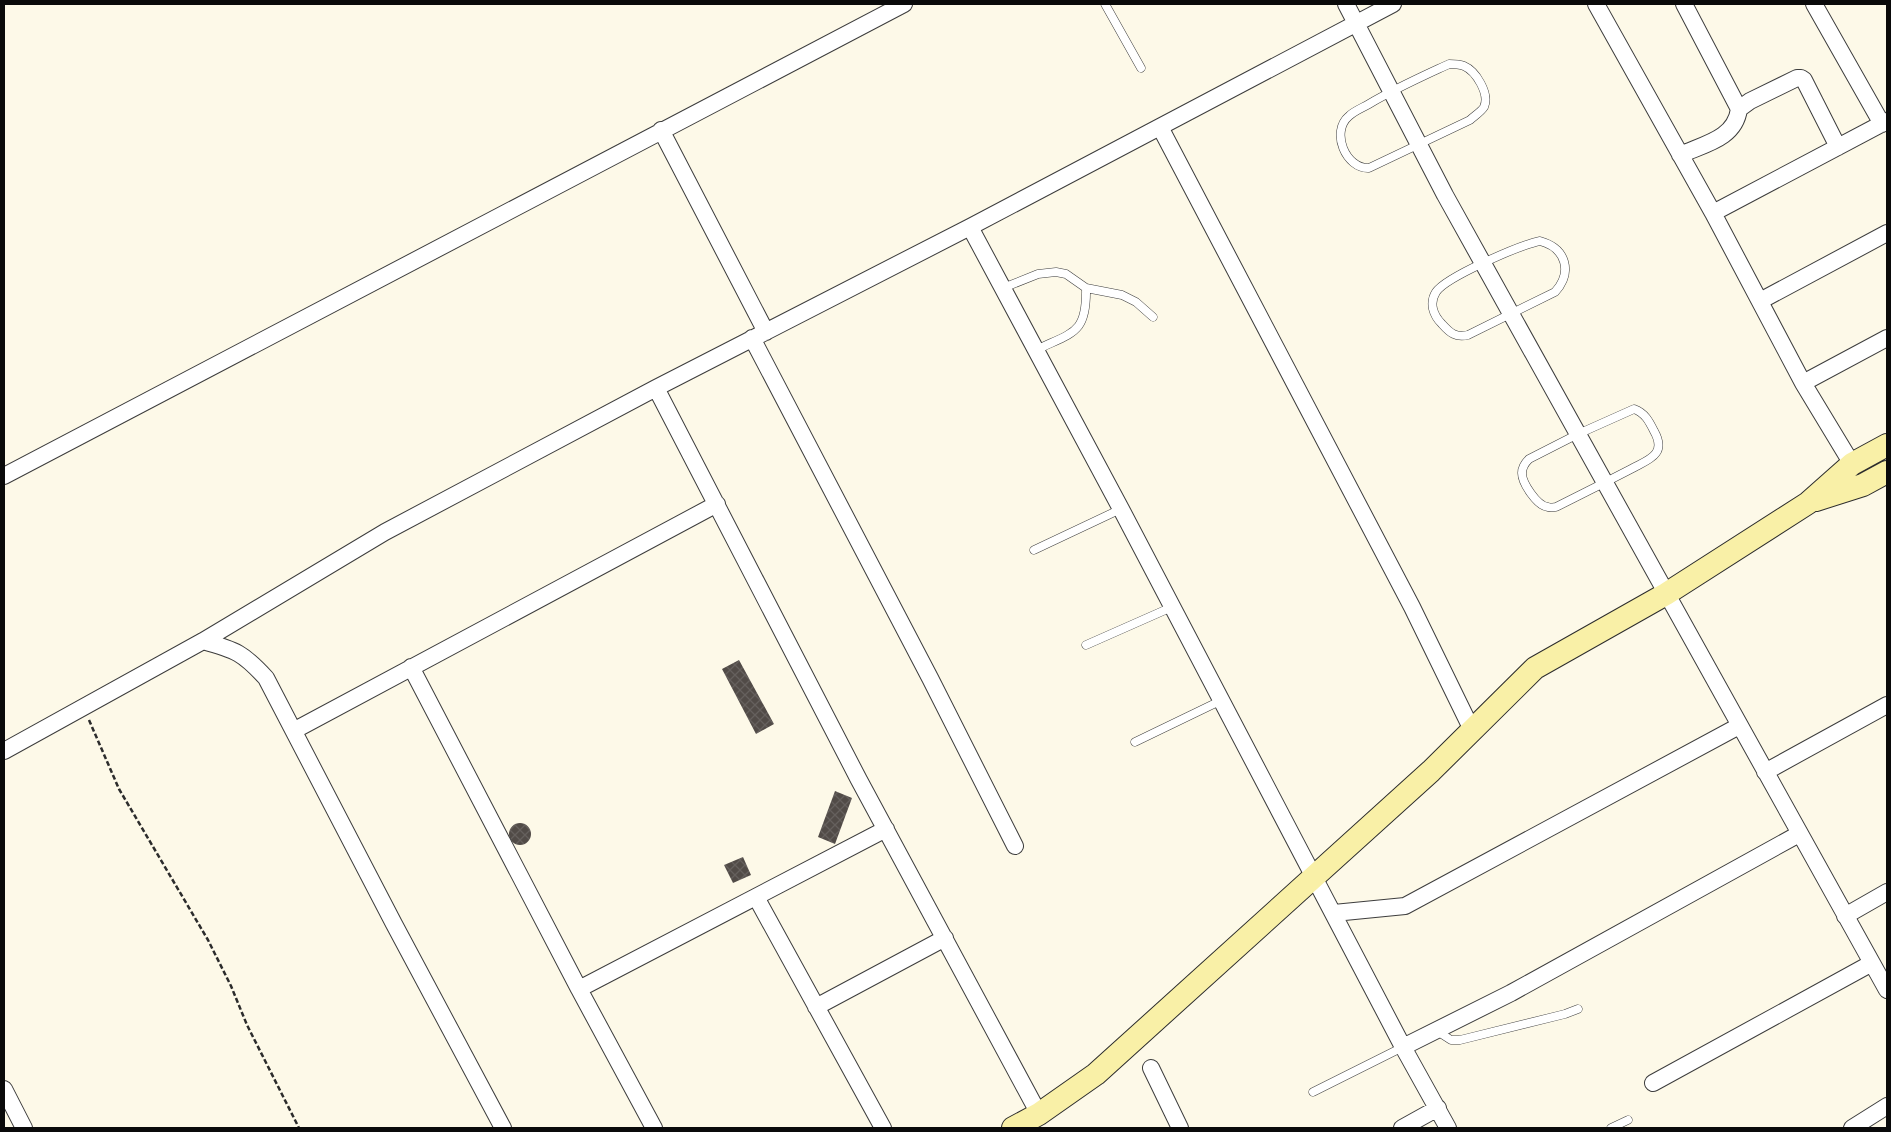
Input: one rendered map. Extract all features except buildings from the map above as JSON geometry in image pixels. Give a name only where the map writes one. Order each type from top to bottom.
[{"type":"main road","points":[[1026,1123],[1096,1074],[1431,771],[1535,668],[1666,594],[1808,503],[1852,464],[1887,445]]},
{"type":"main road","points":[[1808,503],[1863,485],[1887,472]]},
{"type":"street","points":[[4,476],[904,4]]},
{"type":"street","points":[[1346,4],[1484,264],[1887,990]]},
{"type":"street","points":[[4,751],[203,641],[384,532],[1393,4]]},
{"type":"street","points":[[1596,4],[1713,212],[1803,384],[1852,464]]},
{"type":"street","points":[[1680,155],[1726,134],[1738,118],[1739,109],[1684,4]]},
{"type":"street","points":[[1713,212],[1884,122],[1814,4]]},
{"type":"street","points":[[1739,109],[1750,101],[1797,78],[1801,78],[1804,80],[1838,147]]},
{"type":"street","points":[[1160,127],[1412,607],[1472,730]]},
{"type":"street","points":[[661,130],[759,335],[1015,846]]},
{"type":"street","points":[[970,227],[1222,700],[1403,1047],[1448,1128]]},
{"type":"street","points":[[1760,301],[1887,233]]},
{"type":"street","points":[[1803,384],[1887,338]]},
{"type":"street","points":[[656,388],[886,829],[945,938],[1026,1123]]},
{"type":"street","points":[[295,730],[717,504]]},
{"type":"street","points":[[203,641],[234,650],[252,662],[266,678],[504,1128]]},
{"type":"street","points":[[411,667],[578,989],[654,1128]]},
{"type":"street","points":[[1765,772],[1887,705]]},
{"type":"street","points":[[1334,913],[1405,906],[1739,726]]},
{"type":"street","points":[[578,989],[886,829]]},
{"type":"street","points":[[1403,1047],[1511,993],[1799,834]]},
{"type":"street","points":[[1846,916],[1887,892]]},
{"type":"street","points":[[756,897],[883,1128]]},
{"type":"street","points":[[816,1007],[945,938]]},
{"type":"street","points":[[1653,1083],[1872,963]]},
{"type":"street","points":[[1152,1068],[1180,1128]]},
{"type":"street","points":[[4,1089],[24,1128]]},
{"type":"street","points":[[1852,1128],[1887,1106]]},
{"type":"street","points":[[1402,1128],[1438,1108]]},
{"type":"lane","points":[[1105,4],[1141,68]]},
{"type":"lane","points":[[1448,64],[1466,67],[1476,76],[1483,88],[1485,105],[1470,120],[1420,144],[1363,169],[1356,166],[1350,159],[1343,148],[1340,135],[1348,117],[1392,90],[1448,64]]},
{"type":"lane","points":[[1540,241],[1550,244],[1558,252],[1565,264],[1566,273],[1562,284],[1555,292],[1512,314],[1461,337],[1448,330],[1439,321],[1432,308],[1432,302],[1436,292],[1446,282],[1528,244],[1540,241]]},
{"type":"lane","points":[[1003,288],[1038,274],[1056,272],[1066,274],[1086,288],[1122,296],[1136,302],[1152,317]]},
{"type":"lane","points":[[1036,350],[1069,335],[1080,325],[1085,311],[1086,288]]},
{"type":"lane","points":[[1634,409],[1640,411],[1647,418],[1658,438],[1659,447],[1656,453],[1648,459],[1606,483],[1556,507],[1549,508],[1538,501],[1528,489],[1522,474],[1525,463],[1530,458],[1578,434],[1634,409]]},
{"type":"lane","points":[[1034,550],[1121,509]]},
{"type":"lane","points":[[1086,645],[1172,607]]},
{"type":"lane","points":[[1135,742],[1222,700]]},
{"type":"lane","points":[[1437,1031],[1451,1040],[1460,1040],[1566,1014],[1578,1009]]},
{"type":"lane","points":[[1313,1092],[1403,1047]]},
{"type":"lane","points":[[1610,1128],[1628,1120]]},
{"type":"path","points":[[84,708],[119,789],[208,940],[299,1128]]}]
